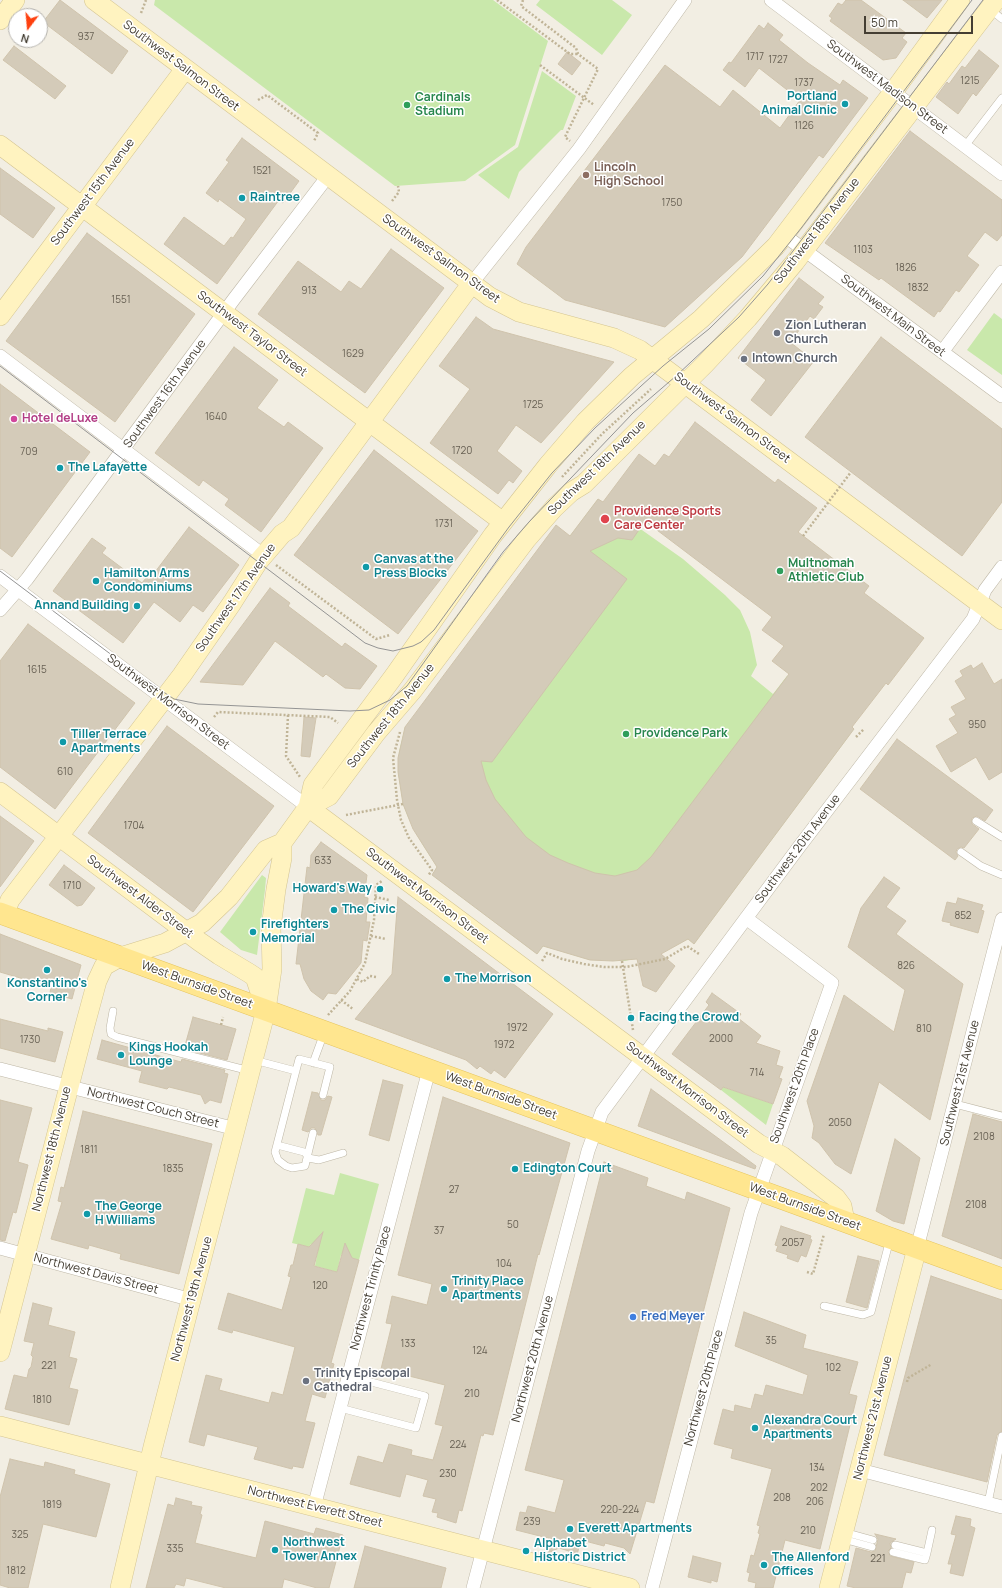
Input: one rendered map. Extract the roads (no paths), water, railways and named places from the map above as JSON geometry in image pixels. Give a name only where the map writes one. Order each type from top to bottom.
[{"type":"main road","name":"West Burnside Street","points":[[2,914],[1002,1279]]},
{"type":"street","points":[[0,20],[15,0]]},
{"type":"street","name":"Southwest Salmon Street","points":[[94,0],[490,297],[519,312],[614,338],[640,350],[1002,620]]},
{"type":"street","points":[[472,283],[579,149],[685,0]]},
{"type":"street","name":"Southwest Madison Street","points":[[771,0],[1002,174]]},
{"type":"street","name":"Southwest 18th Avenue","points":[[120,957],[166,943],[202,924],[229,897],[266,850],[282,842],[308,807],[313,785],[394,676],[503,522],[548,465],[585,422],[632,376],[706,315],[759,264],[784,235],[893,92],[960,0]]},
{"type":"street","name":"Southwest 18th Avenue","points":[[308,807],[329,796],[376,732],[414,690],[526,540],[554,508],[571,492],[584,484],[686,383],[748,318],[804,249],[914,107],[996,9]]},
{"type":"street","name":"Southwest 15th Avenue","points":[[0,316],[185,69]]},
{"type":"street","name":"Southwest Taylor Street","points":[[0,145],[503,522]]},
{"type":"street","name":"Southwest 16th Avenue","points":[[0,610],[27,579],[224,313],[328,176]]},
{"type":"street","name":"Southwest Main Street","points":[[784,235],[1002,396]]},
{"type":"street","points":[[942,352],[1002,272]]},
{"type":"street","name":"Southwest 17th Avenue","points":[[2,914],[10,900],[58,836],[164,699],[232,603],[263,555],[282,534],[291,528],[472,283]]},
{"type":"street","points":[[0,356],[263,555]]},
{"type":"street","name":"Southwest 20th Avenue","points":[[595,1130],[602,1112],[642,1056],[973,619],[985,590],[1002,567]]},
{"type":"street","name":"Southwest Morrison Street","points":[[0,576],[393,872],[759,1144],[782,1156],[836,1198],[842,1206],[845,1221]]},
{"type":"street","name":"Southwest Alder Street","points":[[0,792],[219,955],[255,978],[266,1010]]},
{"type":"street","name":"Northwest 19th Avenue","points":[[120,1588],[150,1464],[266,1010],[272,969],[271,928],[282,858],[282,842]]},
{"type":"street","name":"Southwest 20th Place","points":[[746,918],[832,983],[759,1190]]},
{"type":"street","name":"Southwest 21st Avenue","points":[[917,1248],[1002,919]]},
{"type":"street","name":"Northwest 18th Avenue","points":[[0,1352],[68,1086],[102,971],[109,962],[120,957]]},
{"type":"street","name":"Northwest Couch Street","points":[[0,1069],[236,1129]]},
{"type":"street","name":"Northwest Trinity Place","points":[[314,1507],[429,1070]]},
{"type":"street","name":"Northwest 20th Avenue","points":[[474,1588],[586,1158],[595,1130]]},
{"type":"street","name":"Northwest 20th Place","points":[[652,1588],[748,1223],[759,1190]]},
{"type":"street","name":"Northwest Davis Street","points":[[0,1248],[192,1300]]},
{"type":"street","name":"Northwest 21st Avenue","points":[[829,1588],[917,1248]]},
{"type":"street","name":"Northwest Everett Street","points":[[0,1426],[630,1588]]},
{"type":"street","points":[[860,1470],[1002,1507]]},
{"type":"lane","points":[[966,146],[1002,98]]},
{"type":"lane","points":[[976,821],[1002,837]]},
{"type":"lane","points":[[961,852],[981,866],[1002,875]]},
{"type":"lane","points":[[113,1011],[110,1028],[111,1034],[117,1037],[252,1066],[296,1071]]},
{"type":"lane","points":[[313,1063],[321,1030]]},
{"type":"lane","points":[[313,1133],[305,1166],[301,1168],[286,1166],[276,1156],[277,1145],[299,1060],[330,1067],[323,1095]]},
{"type":"lane","points":[[955,1104],[1002,1116]]},
{"type":"lane","points":[[277,1145],[304,1152],[308,1157],[318,1160],[343,1153]]},
{"type":"lane","points":[[824,1306],[863,1315],[871,1312],[890,1238]]},
{"type":"lane","points":[[340,1408],[416,1428],[425,1396],[348,1376]]},
{"type":"lane","points":[[988,1503],[1002,1436]]},
{"type":"lane","points":[[894,1549],[927,1553],[932,1530]]},
{"type":"lane","points":[[843,1536],[872,1543]]},
{"type":"tram line","points":[[0,366],[365,643],[378,648],[393,651],[413,646],[421,642],[434,630],[509,527],[552,473],[595,428],[663,366],[709,329],[763,276],[802,227],[972,0]]},
{"type":"tram line","points":[[0,571],[141,677],[174,699],[198,704],[350,711],[369,710],[390,700],[407,686],[503,552],[529,522],[633,413],[676,376],[739,317],[768,284],[983,0]]},
{"type":"place","name":"Portland Animal Clinic","points":[[845,104]]},
{"type":"place","name":"Cardinals Stadium","points":[[407,105]]},
{"type":"place","name":"Lincoln High School","points":[[586,175]]},
{"type":"place","name":"Raintree","points":[[242,198]]},
{"type":"place","name":"Zion Lutheran Church","points":[[777,333]]},
{"type":"place","name":"Intown Church","points":[[744,359]]},
{"type":"place","name":"Hotel deLuxe","points":[[14,419]]},
{"type":"place","name":"The Lafayette","points":[[60,468]]},
{"type":"place","name":"Providence Sports Care Center","points":[[605,519]]},
{"type":"place","name":"Canvas at the Press Blocks","points":[[366,567]]},
{"type":"place","name":"Multnomah Athletic Club","points":[[780,571]]},
{"type":"place","name":"Hamilton Arms Condominiums","points":[[96,581]]},
{"type":"place","name":"Annand Building","points":[[137,606]]},
{"type":"place","name":"Providence Park","points":[[626,734]]},
{"type":"place","name":"Tiller Terrace Apartments","points":[[63,742]]},
{"type":"place","name":"Howard's Way","points":[[380,889]]},
{"type":"place","name":"The Civic","points":[[334,910]]},
{"type":"place","name":"Firefighters Memorial","points":[[253,932]]},
{"type":"place","name":"Konstantino's Corner","points":[[47,970]]},
{"type":"place","name":"The Morrison","points":[[447,979]]},
{"type":"place","name":"Facing the Crowd","points":[[631,1018]]},
{"type":"place","name":"Kings Hookah Lounge","points":[[121,1055]]},
{"type":"place","name":"Edington Court","points":[[515,1169]]},
{"type":"place","name":"The George H Williams","points":[[87,1214]]},
{"type":"place","name":"Trinity Place Apartments","points":[[444,1289]]},
{"type":"place","name":"Fred Meyer","points":[[633,1317]]},
{"type":"place","name":"Trinity Episcopal Cathedral","points":[[306,1381]]},
{"type":"place","name":"Alexandra Court Apartments","points":[[755,1428]]},
{"type":"place","name":"Everett Apartments","points":[[570,1529]]},
{"type":"place","name":"Northwest Tower Annex","points":[[275,1550]]},
{"type":"place","name":"Alphabet Historic District","points":[[526,1551]]},
{"type":"place","name":"The Allenford Offices","points":[[764,1565]]}]
